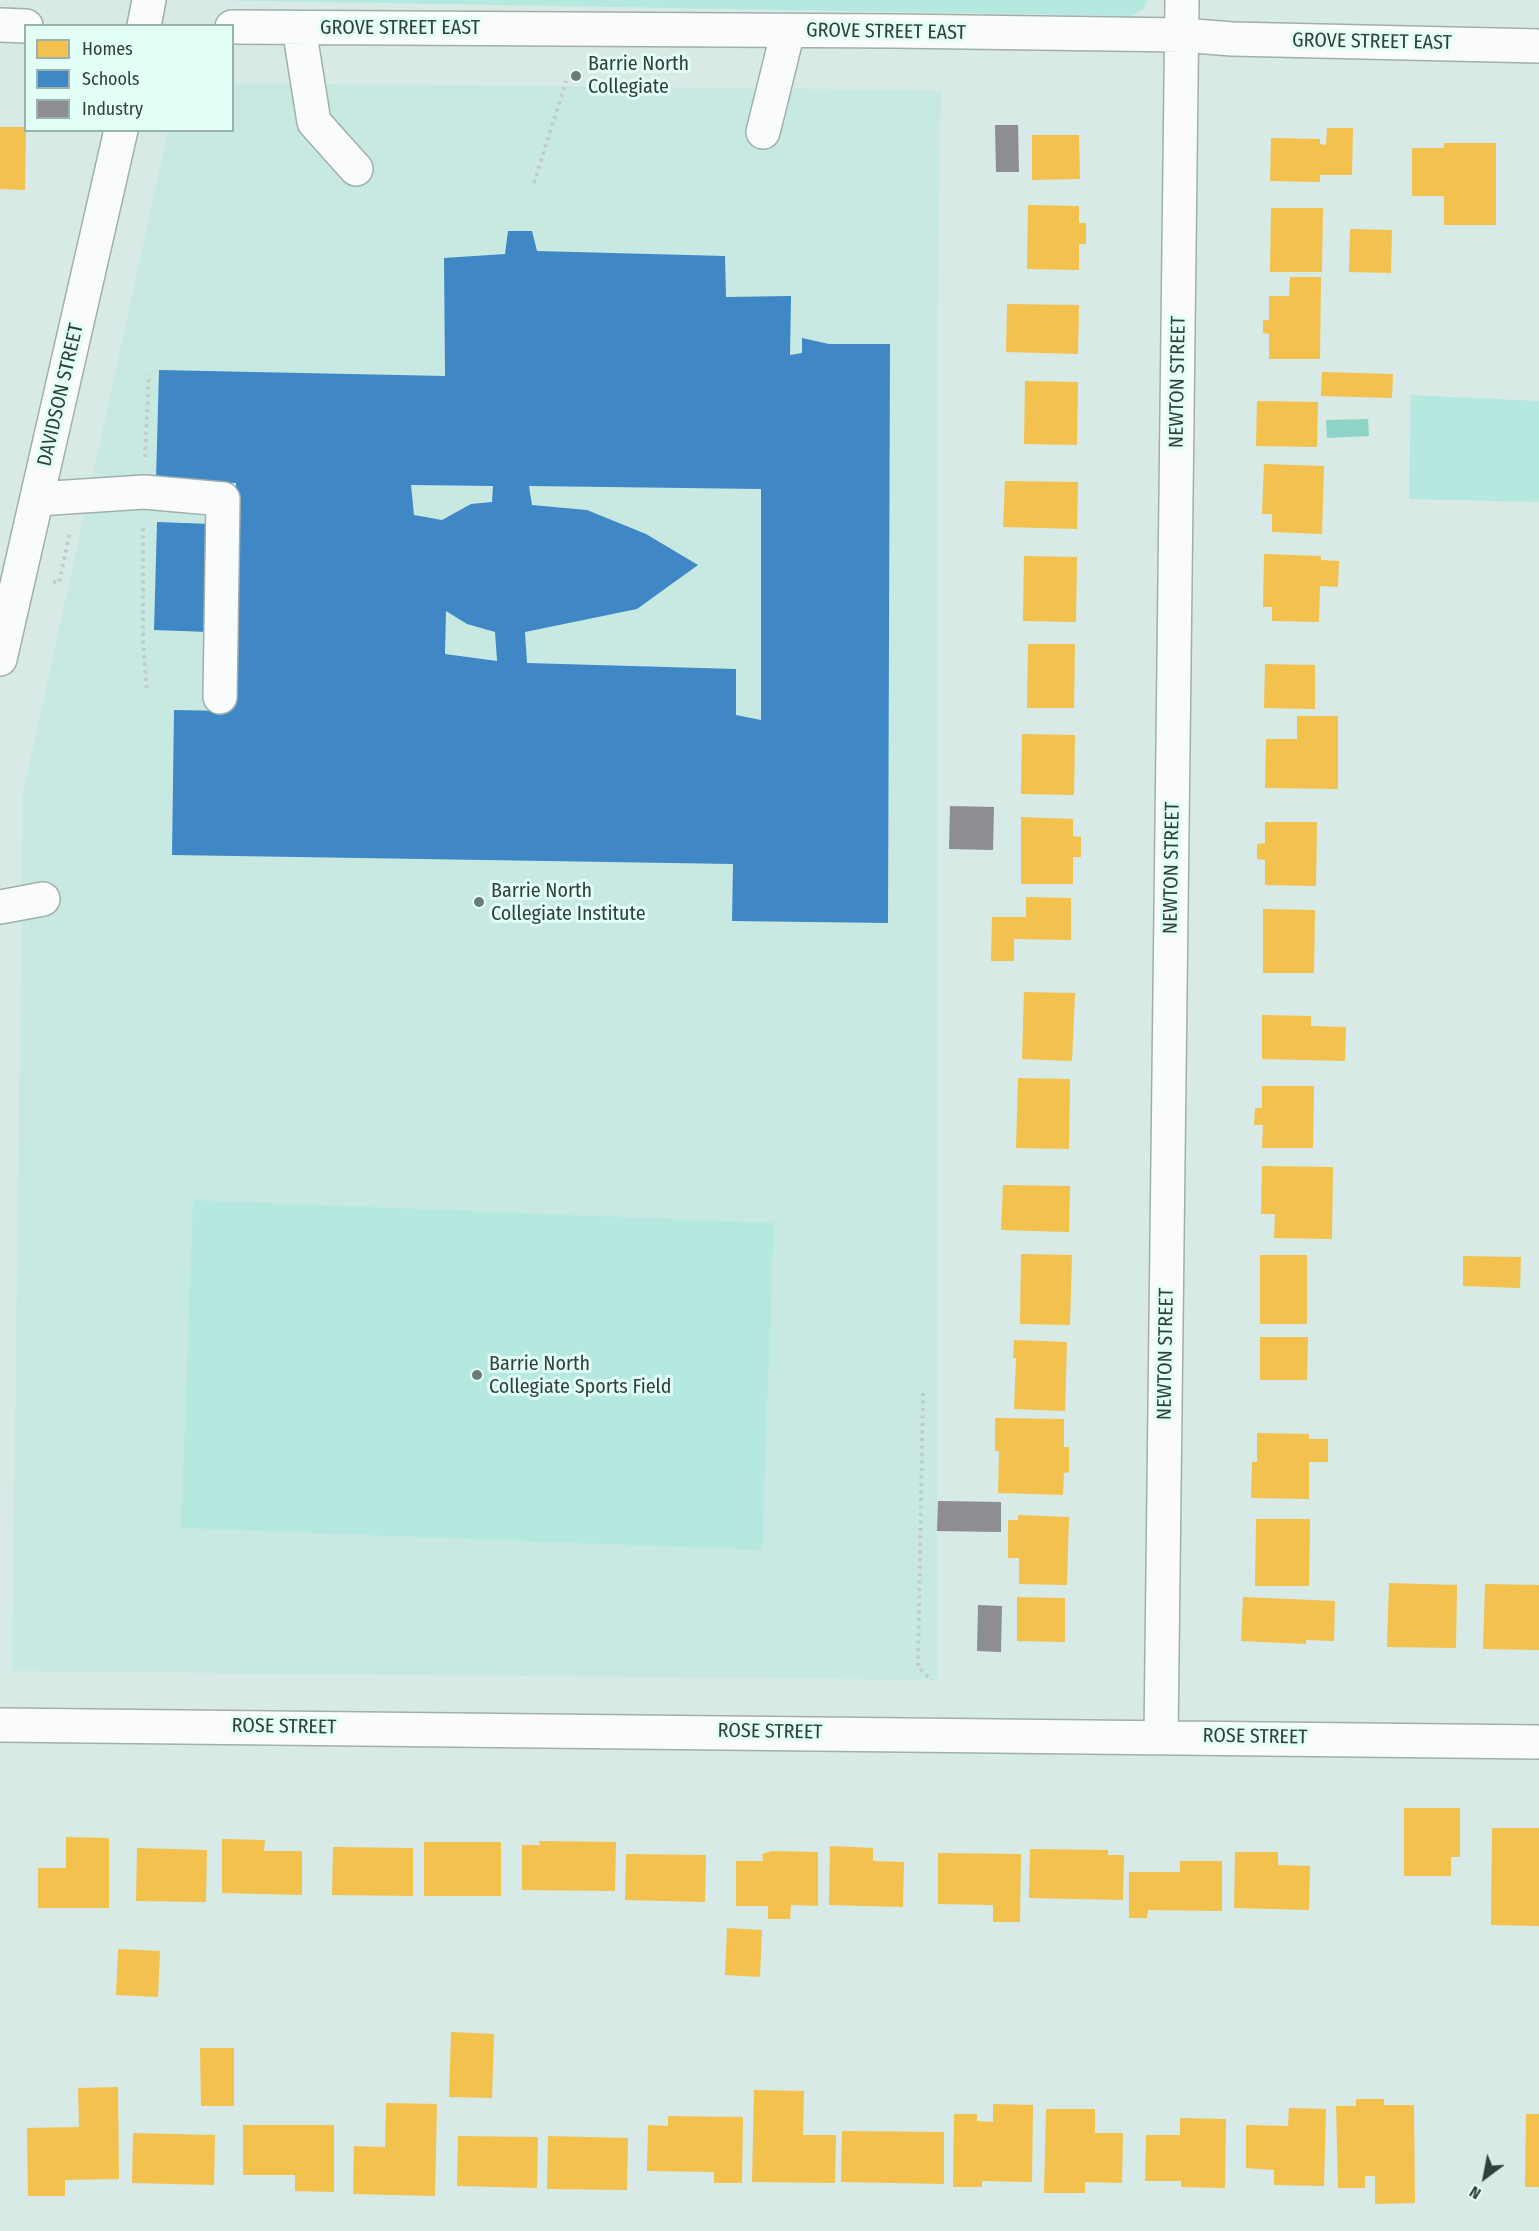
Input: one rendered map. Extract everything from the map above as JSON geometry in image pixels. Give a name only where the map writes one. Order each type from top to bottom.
[{"type":"street","points":[[144,24],[149,0]]},
{"type":"street","name":"NEWTON STREET","points":[[1161,1736],[1182,0]]},
{"type":"street","points":[[0,26],[24,26]]},
{"type":"street","name":"GROVE STREET EAST","points":[[234,27],[1182,35],[1232,39],[1539,46]]},
{"type":"street","points":[[299,28],[315,122],[356,169]]},
{"type":"street","points":[[763,132],[788,31]]},
{"type":"street","name":"DAVIDSON STREET","points":[[0,659],[121,132]]},
{"type":"street","points":[[37,499],[144,492],[223,499],[220,697]]},
{"type":"street","points":[[0,907],[44,899]]},
{"type":"street","name":"ROSE STREET","points":[[0,1725],[1161,1736],[1539,1742]]},
{"type":"path","points":[[534,183],[566,81]]},
{"type":"path","points":[[147,692],[143,641],[144,492],[149,374]]},
{"type":"path","points":[[43,581],[59,583],[72,525]]},
{"type":"path","points":[[923,1393],[918,1667],[932,1680]]},
{"type":"shaded area","points":[[211,0],[1148,0],[1143,9],[1131,16]]},
{"type":"shaded area","name":"Barrie North Collegiate Institute","points":[[234,83],[941,90],[937,345],[937,1680],[12,1671],[23,794],[168,132],[234,132]]},
{"type":"shaded area","points":[[1411,395],[1539,401],[1539,502],[1409,499]]},
{"type":"shaded area","points":[[1368,419],[1369,436],[1327,438],[1326,420]]},
{"type":"shaded area","name":"Barrie North Collegiate Sports Field","points":[[193,1200],[774,1223],[762,1550],[181,1528]]},
{"type":"building: Homes","points":[[0,127],[24,127],[26,132],[25,190],[0,189]]},
{"type":"building: Homes","points":[[1327,128],[1353,128],[1352,175],[1320,175],[1320,182],[1270,181],[1271,138],[1320,139],[1320,144],[1326,145]]},
{"type":"building: Homes","points":[[1032,135],[1079,135],[1080,179],[1032,180]]},
{"type":"building: Homes","points":[[1444,143],[1496,143],[1496,225],[1444,225],[1444,196],[1412,196],[1412,148],[1444,148]]},
{"type":"building: Homes","points":[[1028,205],[1079,206],[1079,223],[1086,223],[1086,244],[1079,244],[1079,270],[1027,269]]},
{"type":"building: Homes","points":[[1271,208],[1323,208],[1322,272],[1270,272]]},
{"type":"building: Homes","points":[[1350,229],[1392,230],[1391,273],[1349,272]]},
{"type":"building: Homes","points":[[1290,277],[1321,277],[1320,359],[1269,359],[1269,334],[1263,333],[1263,320],[1269,320],[1269,296],[1289,296]]},
{"type":"building: Homes","points":[[1007,304],[1079,305],[1078,354],[1006,352]]},
{"type":"building: Homes","points":[[1322,372],[1393,374],[1392,398],[1321,396]]},
{"type":"building: Homes","points":[[1025,381],[1078,382],[1077,445],[1024,444]]},
{"type":"building: Homes","points":[[1257,401],[1318,402],[1317,447],[1256,446]]},
{"type":"building: Homes","points":[[1264,464],[1324,466],[1322,534],[1272,532],[1272,514],[1262,514]]},
{"type":"building: Homes","points":[[1005,481],[1078,482],[1077,529],[1003,527]]},
{"type":"building: Homes","points":[[1264,554],[1321,556],[1321,560],[1339,561],[1338,587],[1320,586],[1319,622],[1272,621],[1272,607],[1263,607]]},
{"type":"building: Homes","points":[[1024,556],[1077,557],[1076,622],[1023,621]]},
{"type":"building: Homes","points":[[1028,644],[1075,644],[1074,708],[1027,708]]},
{"type":"building: Homes","points":[[1265,664],[1315,665],[1315,709],[1264,708]]},
{"type":"building: Homes","points":[[1297,716],[1338,716],[1338,789],[1265,788],[1266,739],[1297,739]]},
{"type":"building: Homes","points":[[1022,734],[1075,735],[1074,795],[1021,794]]},
{"type":"building: Homes","points":[[1021,817],[1073,819],[1073,836],[1081,837],[1081,857],[1073,857],[1073,884],[1021,884]]},
{"type":"building: Homes","points":[[1265,822],[1317,822],[1316,886],[1265,885],[1265,860],[1257,859],[1257,844],[1265,843]]},
{"type":"building: Homes","points":[[1026,897],[1071,898],[1071,940],[1014,939],[1014,961],[991,961],[992,917],[1026,917]]},
{"type":"building: Homes","points":[[1263,909],[1315,910],[1314,973],[1263,973]]},
{"type":"building: Homes","points":[[1024,992],[1075,993],[1072,1061],[1022,1059]]},
{"type":"building: Homes","points":[[1262,1015],[1311,1016],[1311,1026],[1346,1027],[1345,1061],[1262,1059]]},
{"type":"building: Homes","points":[[1018,1078],[1070,1079],[1069,1149],[1016,1148]]},
{"type":"building: Homes","points":[[1262,1086],[1314,1086],[1313,1148],[1262,1148],[1263,1125],[1254,1125],[1255,1108],[1262,1108]]},
{"type":"building: Homes","points":[[1262,1166],[1333,1167],[1332,1239],[1274,1238],[1275,1214],[1261,1214]]},
{"type":"building: Homes","points":[[1003,1185],[1070,1186],[1069,1232],[1001,1230]]},
{"type":"building: Homes","points":[[1021,1254],[1072,1255],[1070,1325],[1020,1324]]},
{"type":"building: Homes","points":[[1260,1255],[1307,1255],[1307,1324],[1260,1324]]},
{"type":"building: Homes","points":[[1463,1256],[1521,1257],[1520,1288],[1463,1286]]},
{"type":"building: Homes","points":[[1260,1337],[1308,1337],[1307,1380],[1260,1380]]},
{"type":"building: Homes","points":[[1014,1340],[1067,1342],[1065,1411],[1014,1409],[1016,1358],[1013,1358]]},
{"type":"building: Homes","points":[[995,1418],[1064,1419],[1064,1447],[1069,1447],[1069,1472],[1064,1473],[1063,1495],[998,1493],[999,1451],[995,1451]]},
{"type":"building: Homes","points":[[1257,1433],[1309,1434],[1309,1439],[1328,1439],[1328,1462],[1309,1462],[1309,1499],[1251,1498],[1252,1462],[1257,1462]]},
{"type":"building: Homes","points":[[1018,1515],[1069,1517],[1067,1585],[1019,1584],[1019,1558],[1008,1558],[1008,1520],[1018,1520]]},
{"type":"building: Homes","points":[[1256,1519],[1310,1519],[1309,1586],[1255,1586]]},
{"type":"building: Homes","points":[[1389,1583],[1457,1585],[1456,1648],[1387,1647]]},
{"type":"building: Homes","points":[[1485,1584],[1539,1585],[1539,1650],[1483,1649]]},
{"type":"building: Homes","points":[[1017,1597],[1065,1598],[1065,1642],[1017,1641]]},
{"type":"building: Homes","points":[[1243,1597],[1335,1601],[1334,1641],[1306,1640],[1306,1644],[1241,1641]]},
{"type":"building: Homes","points":[[1404,1808],[1460,1808],[1460,1857],[1451,1857],[1451,1876],[1404,1876]]},
{"type":"building: Homes","points":[[1492,1828],[1539,1828],[1539,1926],[1491,1925]]},
{"type":"building: Homes","points":[[66,1837],[109,1838],[109,1908],[38,1908],[38,1868],[66,1868]]},
{"type":"building: Homes","points":[[222,1839],[265,1840],[264,1851],[302,1851],[302,1895],[222,1893]]},
{"type":"building: Homes","points":[[539,1841],[616,1842],[615,1891],[522,1890],[522,1845],[540,1845]]},
{"type":"building: Homes","points":[[424,1842],[501,1842],[501,1896],[424,1896]]},
{"type":"building: Homes","points":[[830,1846],[873,1848],[873,1861],[904,1862],[903,1907],[829,1905]]},
{"type":"building: Homes","points":[[333,1847],[413,1848],[413,1896],[332,1895]]},
{"type":"building: Homes","points":[[137,1848],[207,1850],[206,1902],[136,1901]]},
{"type":"building: Homes","points":[[1030,1849],[1108,1850],[1108,1855],[1124,1855],[1123,1900],[1029,1898]]},
{"type":"building: Homes","points":[[772,1851],[818,1852],[818,1906],[791,1905],[790,1919],[768,1919],[768,1906],[736,1906],[736,1861],[763,1861],[762,1854]]},
{"type":"building: Homes","points":[[1235,1852],[1278,1852],[1278,1865],[1310,1866],[1309,1910],[1234,1908]]},
{"type":"building: Homes","points":[[938,1853],[1021,1854],[1020,1922],[993,1922],[993,1905],[938,1904]]},
{"type":"building: Homes","points":[[626,1854],[706,1855],[705,1902],[625,1900]]},
{"type":"building: Homes","points":[[1180,1861],[1222,1861],[1222,1911],[1148,1910],[1147,1918],[1129,1918],[1129,1872],[1180,1872]]},
{"type":"building: Homes","points":[[727,1928],[762,1930],[760,1977],[725,1975]]},
{"type":"building: Homes","points":[[118,1949],[160,1951],[158,1997],[116,1995]]},
{"type":"building: Homes","points":[[451,2032],[494,2034],[492,2098],[449,2097]]},
{"type":"building: Homes","points":[[200,2048],[234,2048],[234,2106],[201,2106]]},
{"type":"building: Homes","points":[[118,2087],[119,2179],[65,2180],[65,2196],[28,2196],[27,2128],[79,2127],[78,2088]]},
{"type":"building: Homes","points":[[754,2090],[804,2091],[803,2135],[836,2135],[835,2183],[752,2182]]},
{"type":"building: Homes","points":[[1356,2099],[1384,2099],[1384,2105],[1414,2105],[1415,2203],[1375,2204],[1375,2176],[1365,2176],[1365,2188],[1338,2188],[1336,2106],[1356,2106]]},
{"type":"building: Homes","points":[[386,2103],[437,2104],[435,2196],[353,2194],[354,2146],[385,2147]]},
{"type":"building: Homes","points":[[993,2104],[1033,2105],[1032,2182],[982,2181],[982,2187],[953,2187],[954,2114],[977,2114],[977,2121],[993,2122]]},
{"type":"building: Homes","points":[[1289,2108],[1326,2109],[1324,2186],[1274,2185],[1274,2170],[1246,2168],[1246,2125],[1288,2126]]},
{"type":"building: Homes","points":[[1046,2109],[1095,2109],[1095,2133],[1123,2133],[1122,2183],[1085,2182],[1085,2193],[1044,2193]]},
{"type":"building: Homes","points":[[1526,2114],[1539,2114],[1539,2187],[1525,2187]]},
{"type":"building: Homes","points":[[668,2116],[743,2117],[742,2183],[714,2183],[714,2172],[647,2171],[648,2125],[668,2126]]},
{"type":"building: Homes","points":[[1180,2118],[1226,2119],[1225,2188],[1181,2187],[1181,2181],[1145,2181],[1146,2135],[1180,2135]]},
{"type":"building: Homes","points":[[243,2125],[334,2125],[334,2192],[295,2191],[295,2175],[243,2175]]},
{"type":"building: Homes","points":[[842,2131],[944,2132],[944,2184],[841,2182]]},
{"type":"building: Homes","points":[[133,2133],[215,2135],[214,2185],[132,2183]]},
{"type":"building: Homes","points":[[458,2136],[538,2137],[537,2188],[457,2186]]},
{"type":"building: Homes","points":[[548,2136],[628,2138],[627,2190],[547,2189]]},
{"type":"building: Schools","points":[[508,231],[532,231],[537,251],[725,256],[726,297],[791,296],[790,355],[802,353],[802,338],[829,344],[890,344],[888,923],[732,921],[733,864],[172,855],[174,710],[228,711],[236,483],[156,480],[159,370],[445,376],[444,258],[505,254]],"holes":[[[411,485],[493,486],[492,502],[471,504],[442,520],[414,515]],[[529,486],[761,489],[761,720],[736,715],[736,669],[527,663],[525,632],[637,609],[698,565],[646,534],[587,510],[532,505]],[[446,611],[467,624],[495,632],[497,661],[445,654]]]},
{"type":"building: Schools","points":[[157,522],[211,524],[208,632],[154,630]]},
{"type":"building: Industry","points":[[995,125],[1018,125],[1019,172],[996,172]]},
{"type":"building: Industry","points":[[950,806],[994,807],[993,850],[949,849]]},
{"type":"building: Industry","points":[[938,1501],[1001,1502],[1001,1532],[937,1531]]},
{"type":"building: Industry","points":[[978,1605],[1002,1606],[1001,1652],[977,1651]]},
{"type":"place","name":"Barrie North Collegiate","points":[[576,76]]},
{"type":"place","name":"Barrie North Collegiate Institute","points":[[479,902]]},
{"type":"place","name":"Barrie North Collegiate Sports Field","points":[[477,1375]]}]
